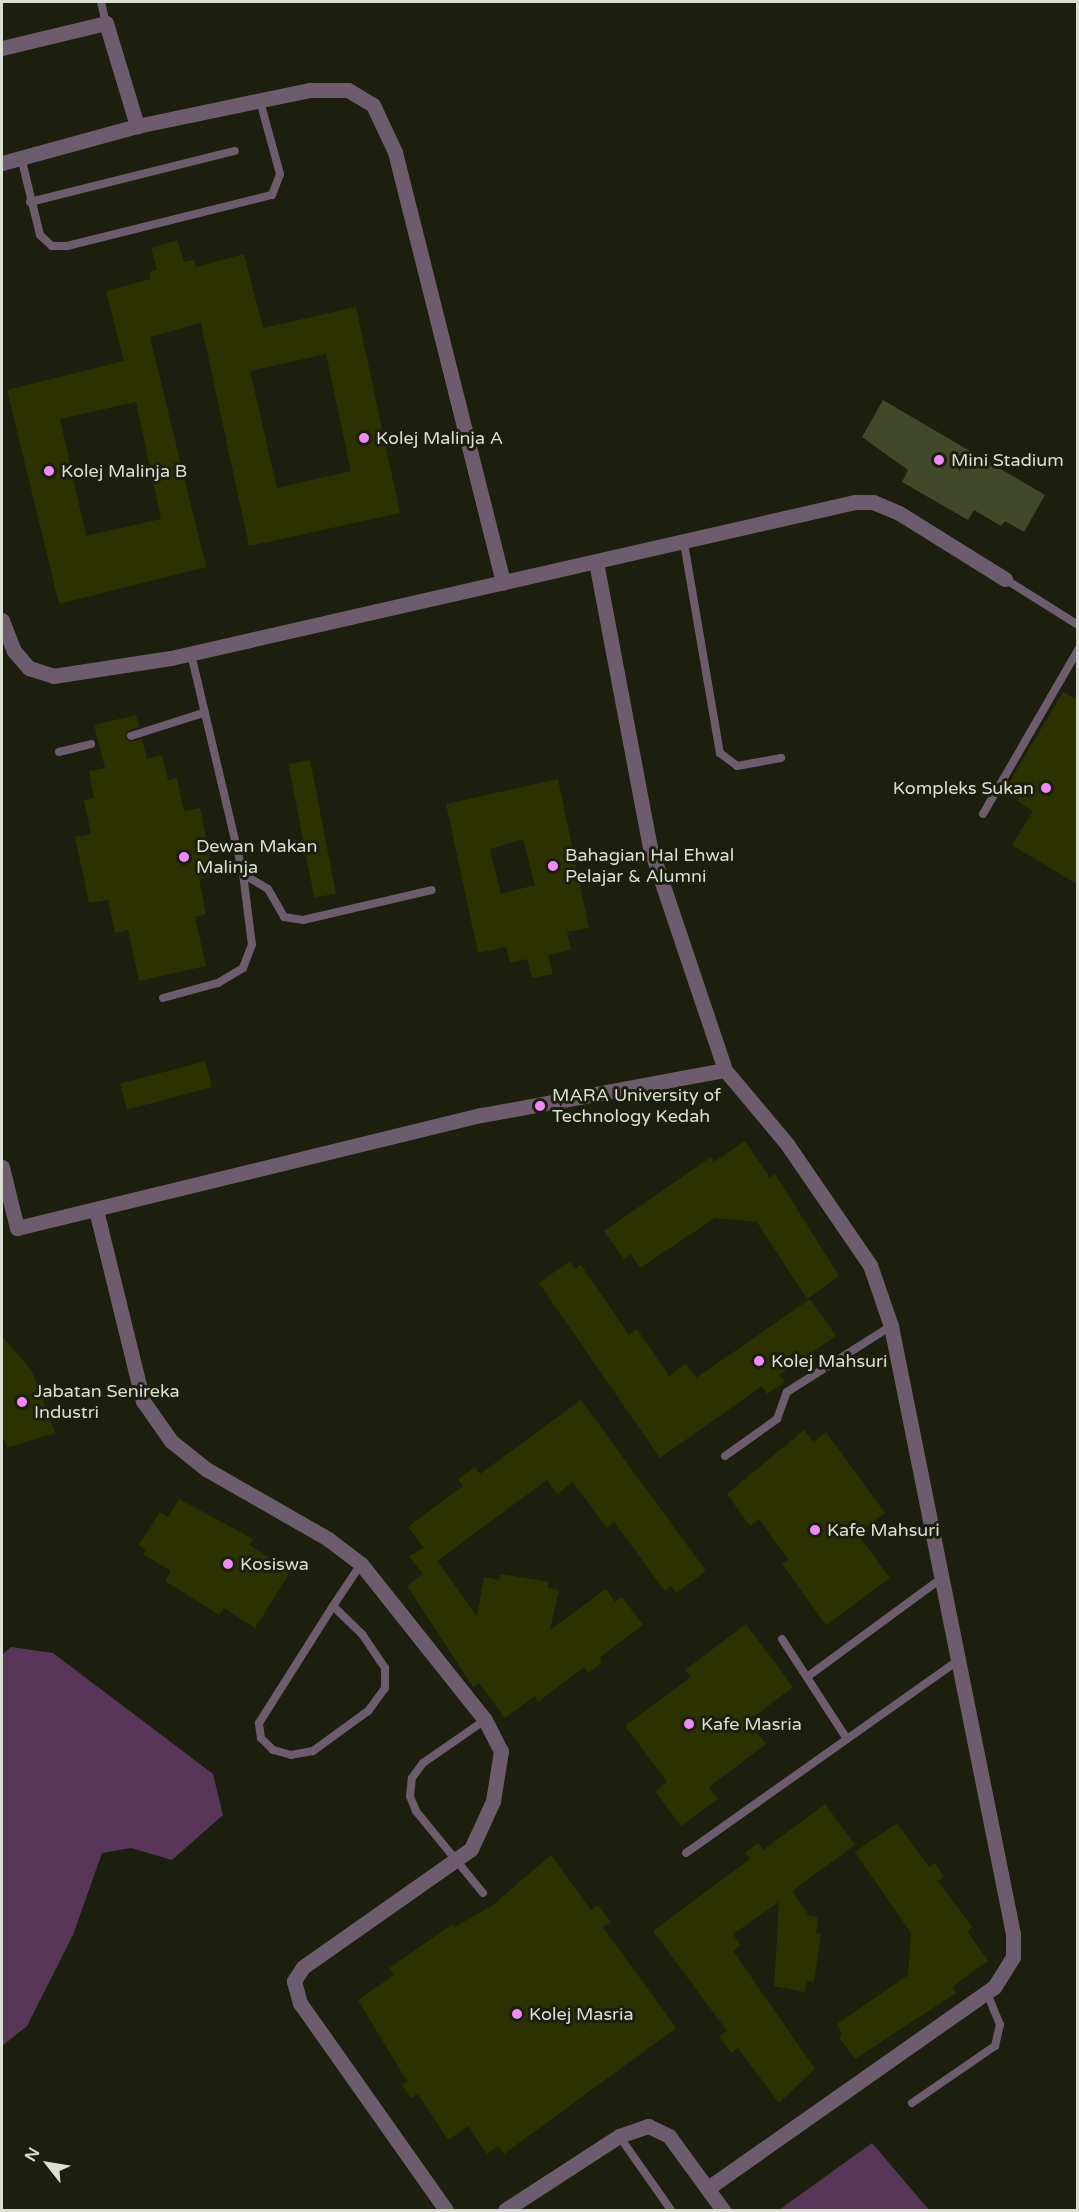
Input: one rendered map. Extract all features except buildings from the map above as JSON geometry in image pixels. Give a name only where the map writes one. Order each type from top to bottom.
[{"type":"street","points":[[2,48],[106,23],[137,126]]},
{"type":"street","points":[[2,163],[137,126],[310,90],[348,90],[373,105],[387,126],[503,583]]},
{"type":"street","points":[[2,620],[14,651],[29,668],[53,676],[191,654],[684,543],[855,502],[873,502],[1005,579]]},
{"type":"street","points":[[596,562],[650,848],[725,1070],[786,1144],[870,1265],[891,1326],[939,1580],[1013,1934],[1013,1957],[1003,1978],[987,1992],[708,2188]]},
{"type":"street","points":[[2,1167],[17,1228],[482,1115],[725,1070]]},
{"type":"street","points":[[96,1210],[143,1401],[171,1441],[206,1469],[328,1539],[361,1564],[485,1720],[501,1751],[501,1769],[480,1837],[456,1861],[303,1967],[294,1981],[300,2003],[446,2211]]},
{"type":"street","points":[[505,2211],[619,2136],[639,2127],[658,2128],[708,2188],[723,2211]]},
{"type":"lane","points":[[101,2],[106,23]]},
{"type":"lane","points":[[21,158],[30,202],[40,235],[52,246],[67,246],[272,195],[280,174],[260,101]]},
{"type":"lane","points":[[30,202],[235,151]]},
{"type":"lane","points":[[684,543],[720,753],[737,766],[781,758]]},
{"type":"lane","points":[[1005,579],[1077,625]]},
{"type":"lane","points":[[983,814],[1077,650]]},
{"type":"lane","points":[[163,998],[218,983],[243,968],[252,945],[243,874],[203,713],[191,654]]},
{"type":"lane","points":[[131,736],[203,713]]},
{"type":"lane","points":[[59,752],[92,744]]},
{"type":"lane","points":[[243,874],[268,889],[284,917],[303,920],[432,890]]},
{"type":"lane","points":[[724,1456],[777,1419],[787,1392],[891,1326]]},
{"type":"lane","points":[[333,1606],[362,1634],[385,1668],[385,1688],[368,1711],[313,1751],[291,1755],[273,1750],[261,1738],[259,1723],[333,1606],[361,1564]]},
{"type":"lane","points":[[807,1677],[939,1580]]},
{"type":"lane","points":[[782,1639],[847,1739]]},
{"type":"lane","points":[[686,1853],[957,1661]]},
{"type":"lane","points":[[483,1893],[416,1811],[410,1796],[412,1778],[423,1763],[485,1720]]},
{"type":"lane","points":[[912,2103],[995,2046],[999,2025],[987,1992]]},
{"type":"lane","points":[[619,2136],[671,2211]]},
{"type":"green space","name":"Mini Stadium","points":[[883,400],[1045,495],[1024,532],[1005,521],[1001,526],[974,510],[968,520],[902,482],[908,470],[862,437]]},
{"type":"shaded area","points":[[11,1647],[53,1653],[213,1774],[223,1815],[172,1860],[131,1848],[102,1853],[73,1935],[27,2026],[2,2046],[2,1655]]},
{"type":"shaded area","points":[[872,2143],[929,2210],[779,2210]]},
{"type":"place","name":"Kolej Malinja A","points":[[364,438]]},
{"type":"place","name":"Mini Stadium","points":[[939,460]]},
{"type":"place","name":"Kolej Malinja B","points":[[49,471]]},
{"type":"place","name":"Kompleks Sukan","points":[[1046,788]]},
{"type":"place","name":"Dewan Makan Malinja","points":[[184,857]]},
{"type":"place","name":"Bahagian Hal Ehwal Pelajar & Alumni","points":[[553,866]]},
{"type":"place","name":"MARA University of Technology Kedah","points":[[540,1106]]},
{"type":"place","name":"Kolej Mahsuri","points":[[759,1361]]},
{"type":"place","name":"Jabatan Senireka Industri","points":[[22,1402]]},
{"type":"place","name":"Kafe Mahsuri","points":[[815,1530]]},
{"type":"place","name":"Kosiswa","points":[[228,1564]]},
{"type":"place","name":"Kafe Masria","points":[[689,1724]]},
{"type":"place","name":"Kolej Masria","points":[[517,2014]]}]
